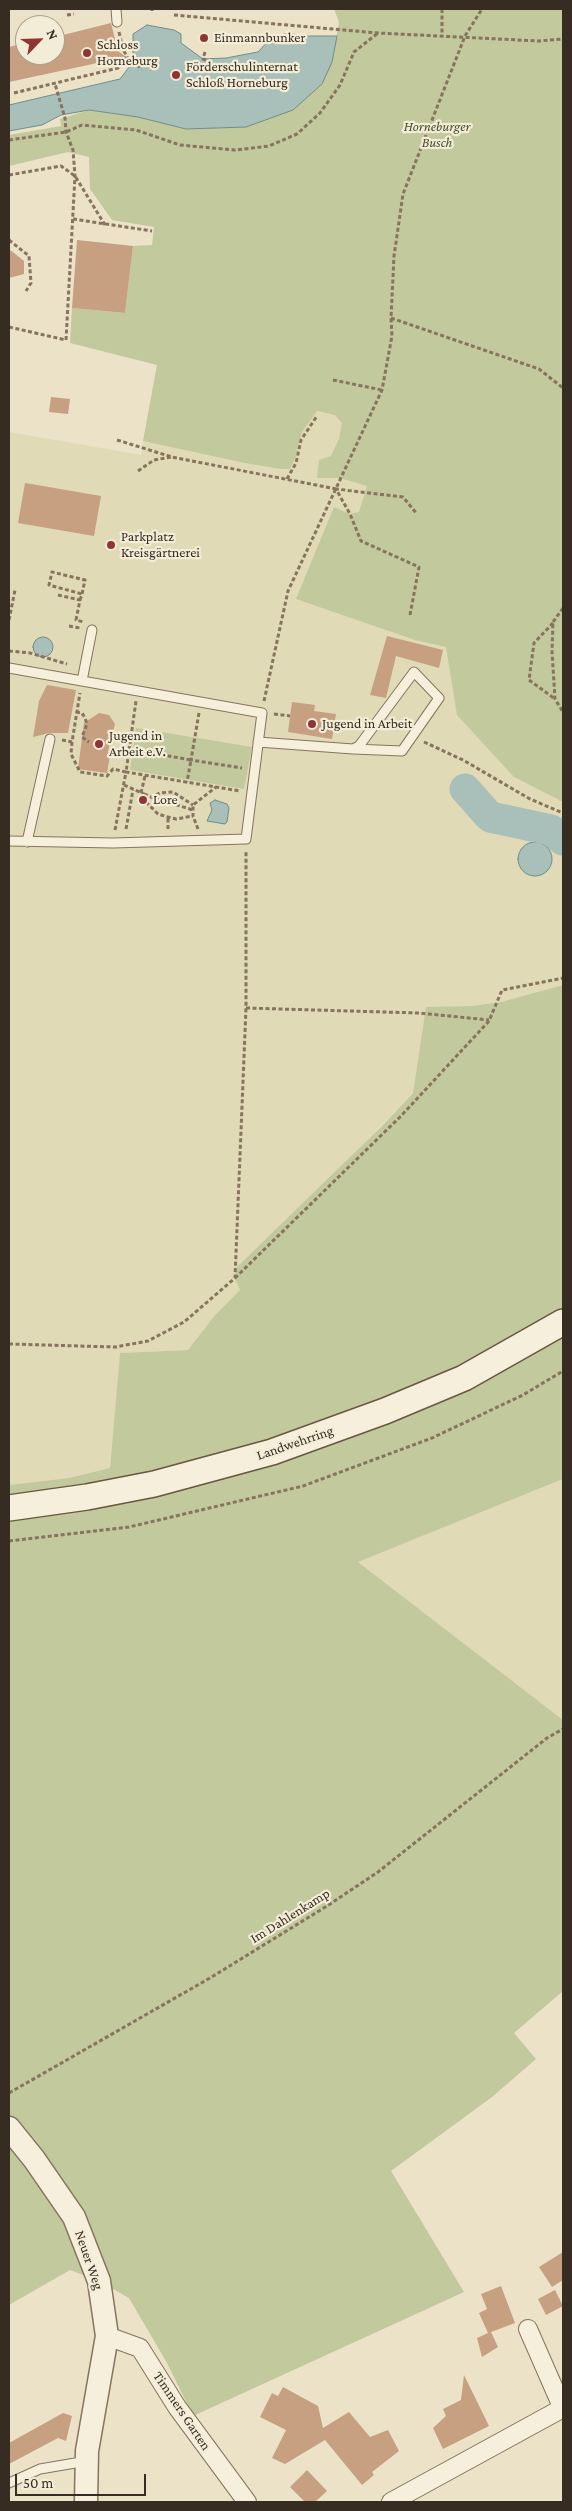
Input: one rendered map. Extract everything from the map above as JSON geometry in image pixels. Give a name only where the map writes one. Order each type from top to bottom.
[{"type":"main road","name":"Landwehrring","points":[[9,1508],[87,1497],[154,1484],[272,1452],[385,1411],[464,1378],[563,1322]]},
{"type":"street","name":"Neuer Weg","points":[[9,2128],[34,2159],[74,2217],[99,2281],[107,2336],[87,2461],[86,2502]]},
{"type":"street","points":[[391,2502],[563,2408],[528,2329]]},
{"type":"street","name":"Timmers Garten","points":[[107,2336],[140,2348],[237,2492],[247,2502]]},
{"type":"lane","points":[[116,9],[117,22]]},
{"type":"lane","points":[[82,681],[92,627]]},
{"type":"lane","points":[[9,668],[262,713],[246,839],[113,843],[9,841]]},
{"type":"lane","points":[[258,742],[353,749],[402,751],[439,698],[414,672],[359,746],[353,749]]},
{"type":"lane","points":[[27,842],[50,739]]},
{"type":"lane","points":[[9,2483],[40,2469],[87,2461]]},
{"type":"path","points":[[442,9],[442,36]]},
{"type":"path","points":[[262,713],[288,591],[382,390],[392,336],[394,256],[403,194],[465,36],[482,9]]},
{"type":"path","points":[[67,15],[74,14]]},
{"type":"path","points":[[174,15],[378,33],[539,41],[563,38]]},
{"type":"path","points":[[117,22],[122,49],[127,57],[141,68]]},
{"type":"path","points":[[9,140],[66,132],[82,125],[111,126],[144,132],[180,145],[235,150],[269,146],[297,134],[320,113],[340,85],[354,52],[378,33]]},
{"type":"path","points":[[205,52],[203,59],[206,60]]},
{"type":"path","points":[[14,93],[118,68],[127,57]]},
{"type":"path","points":[[9,327],[66,340],[75,176],[73,150],[66,132],[65,118],[55,84]]},
{"type":"path","points":[[9,176],[60,166],[75,176],[105,225]]},
{"type":"path","points":[[73,219],[152,231]]},
{"type":"path","points":[[9,240],[29,256],[31,283],[26,291]]},
{"type":"path","points":[[391,318],[539,369],[563,388]]},
{"type":"path","points":[[333,380],[382,390]]},
{"type":"path","points":[[287,479],[296,463],[301,440],[317,416]]},
{"type":"path","points":[[117,440],[172,457],[336,489],[403,497],[417,514]]},
{"type":"path","points":[[138,471],[154,460],[172,457]]},
{"type":"path","points":[[336,489],[350,514],[361,541],[419,567],[410,615]]},
{"type":"path","points":[[82,594],[49,585],[52,572],[85,580],[82,594],[80,600],[76,620],[92,627]]},
{"type":"path","points":[[9,620],[14,590]]},
{"type":"path","points":[[58,596],[80,600]]},
{"type":"path","points":[[563,608],[534,643],[529,680],[555,700],[563,712]]},
{"type":"path","points":[[553,622],[552,651],[555,700]]},
{"type":"path","points":[[9,651],[38,654],[72,666]]},
{"type":"path","points":[[97,684],[80,691],[71,754],[80,772],[107,776],[113,769],[252,793]]},
{"type":"path","points":[[113,843],[138,691]]},
{"type":"path","points":[[188,782],[200,702]]},
{"type":"path","points":[[76,712],[82,713],[85,718],[87,724],[82,737],[89,742]]},
{"type":"path","points":[[412,737],[463,760],[530,798],[563,813]]},
{"type":"path","points":[[50,739],[72,742]]},
{"type":"path","points":[[129,749],[255,771]]},
{"type":"path","points":[[145,776],[143,795],[146,798],[146,802],[158,814],[176,819],[193,816]]},
{"type":"path","points":[[124,785],[143,795],[193,807]]},
{"type":"path","points":[[202,840],[193,816],[193,807],[216,787]]},
{"type":"path","points":[[116,828],[127,830],[133,790]]},
{"type":"path","points":[[151,797],[160,793],[173,792],[193,807]]},
{"type":"path","points":[[236,1278],[246,1008],[246,839]]},
{"type":"path","points":[[9,1344],[115,1347],[148,1341],[184,1322],[236,1278],[401,1116],[489,1020],[502,990],[563,978]]},
{"type":"path","points":[[246,1008],[419,1013],[489,1020]]},
{"type":"path","points":[[9,1541],[129,1527],[303,1486],[432,1438],[523,1395],[563,1371]]},
{"type":"path","name":"Im Dahlenkamp","points":[[9,2093],[210,1978],[327,1906],[378,1872],[547,1738],[563,1729]]},
{"type":"shaded area","points":[[157,365],[317,411],[362,420],[514,777],[563,802],[563,985],[501,1002],[472,1006],[426,1008],[413,1092],[236,1278],[240,1290],[215,1315],[188,1350],[120,1353],[110,1468],[69,1478],[9,1485],[9,432],[141,455]]},
{"type":"shaded area","points":[[563,1479],[563,1720],[358,1562]]},
{"type":"green space","name":"Horneburger Busch","points":[[334,9],[563,9],[563,802],[514,777],[457,715],[446,647],[415,640],[296,599],[334,507],[350,514],[359,512],[367,486],[340,478],[317,478],[319,460],[331,456],[339,439],[342,423],[335,415],[317,411],[302,432],[290,469],[245,463],[143,441],[157,365],[70,343],[72,308],[125,313],[133,246],[152,245],[154,227],[112,220],[90,189],[89,157],[68,152],[9,166],[9,135],[61,126],[60,119],[89,110],[138,117],[186,129],[246,127],[332,62],[339,22]]},
{"type":"green space","points":[[136,728],[252,747],[244,789],[130,770]]},
{"type":"green space","points":[[563,985],[563,1479],[358,1562],[563,1720],[563,1991],[514,2033],[536,2059],[492,2097],[391,2171],[464,2292],[193,2416],[167,2363],[129,2298],[99,2281],[70,2270],[9,2305],[9,1485],[69,1478],[110,1468],[120,1353],[188,1350],[215,1315],[240,1290],[235,1278],[236,1268],[380,1128],[413,1093],[426,1007],[472,1006],[501,1002]]},
{"type":"water","points":[[147,25],[174,30],[181,34],[181,43],[203,59],[226,58],[258,52],[271,38],[288,33],[304,36],[337,36],[332,62],[322,84],[293,110],[246,127],[186,129],[138,117],[89,110],[61,115],[42,125],[9,131],[9,105],[120,79],[136,58],[133,55],[133,34]]},
{"type":"water","points":[[43,637],[50,640],[53,647],[50,654],[43,657],[36,654],[33,647],[36,640]]},
{"type":"water","points":[[215,800],[227,804],[229,808],[225,824],[207,821],[212,810],[210,803]]},
{"type":"water","points":[[535,842],[542,843],[547,847],[551,852],[551,866],[547,871],[542,875],[535,876],[528,875],[523,871],[519,866],[518,859],[519,852],[523,847],[528,843]]},
{"type":"building","name":"Schloss Horneburg","points":[[111,23],[118,51],[126,57],[119,65],[113,67],[102,62],[9,82],[9,47],[15,46],[15,65],[65,65],[65,34]]},
{"type":"building","points":[[77,240],[133,246],[125,313],[72,308]]},
{"type":"building","points":[[9,249],[24,261],[24,274],[9,278]]},
{"type":"building","points":[[51,397],[70,399],[68,414],[49,412]]},
{"type":"building","points":[[25,483],[101,496],[94,536],[18,523]]},
{"type":"building","points":[[387,636],[443,650],[439,668],[396,656],[386,698],[370,695]]},
{"type":"building","points":[[47,685],[76,690],[68,733],[49,733],[33,737],[39,701]]},
{"type":"building","name":"Jugend in Arbeit","points":[[292,702],[315,705],[314,711],[336,714],[332,739],[288,732]]},
{"type":"building","name":"Jugend in Arbeit e.V.","points":[[99,713],[109,715],[115,724],[108,751],[110,755],[107,773],[78,769],[84,723]]},
{"type":"building","points":[[563,2252],[563,2280],[552,2287],[539,2267]]},
{"type":"building","points":[[501,2286],[515,2323],[491,2332],[498,2347],[482,2357],[477,2338],[488,2333],[479,2313],[487,2309],[481,2294]]},
{"type":"building","points":[[555,2290],[563,2306],[546,2315],[538,2299]]},
{"type":"building","points":[[464,2375],[489,2426],[443,2449],[433,2428],[446,2416],[443,2409],[461,2400]]},
{"type":"building","points":[[283,2387],[318,2406],[323,2428],[349,2412],[370,2437],[388,2430],[399,2451],[372,2472],[374,2475],[362,2485],[325,2440],[285,2464],[272,2458],[286,2430],[260,2417],[272,2393],[278,2396]]},
{"type":"building","points":[[63,2413],[72,2416],[66,2441],[58,2438],[9,2464],[9,2443]]},
{"type":"building","points":[[307,2470],[327,2491],[315,2502],[305,2502],[290,2487]]},
{"type":"waterway","points":[[465,789],[490,817],[551,830],[563,840]]},
{"type":"place","name":"Einmannbunker","points":[[204,38]]},
{"type":"place","name":"Schloss Horneburg","points":[[87,53]]},
{"type":"place","name":"Förderschulinternat Schloß Horneburg","points":[[176,75]]},
{"type":"place","name":"Parkplatz Kreisgärtnerei","points":[[111,545]]},
{"type":"place","name":"Jugend in Arbeit","points":[[312,724]]},
{"type":"place","name":"Jugend in Arbeit e.V.","points":[[99,744]]},
{"type":"place","name":"Lore","points":[[143,800]]}]
